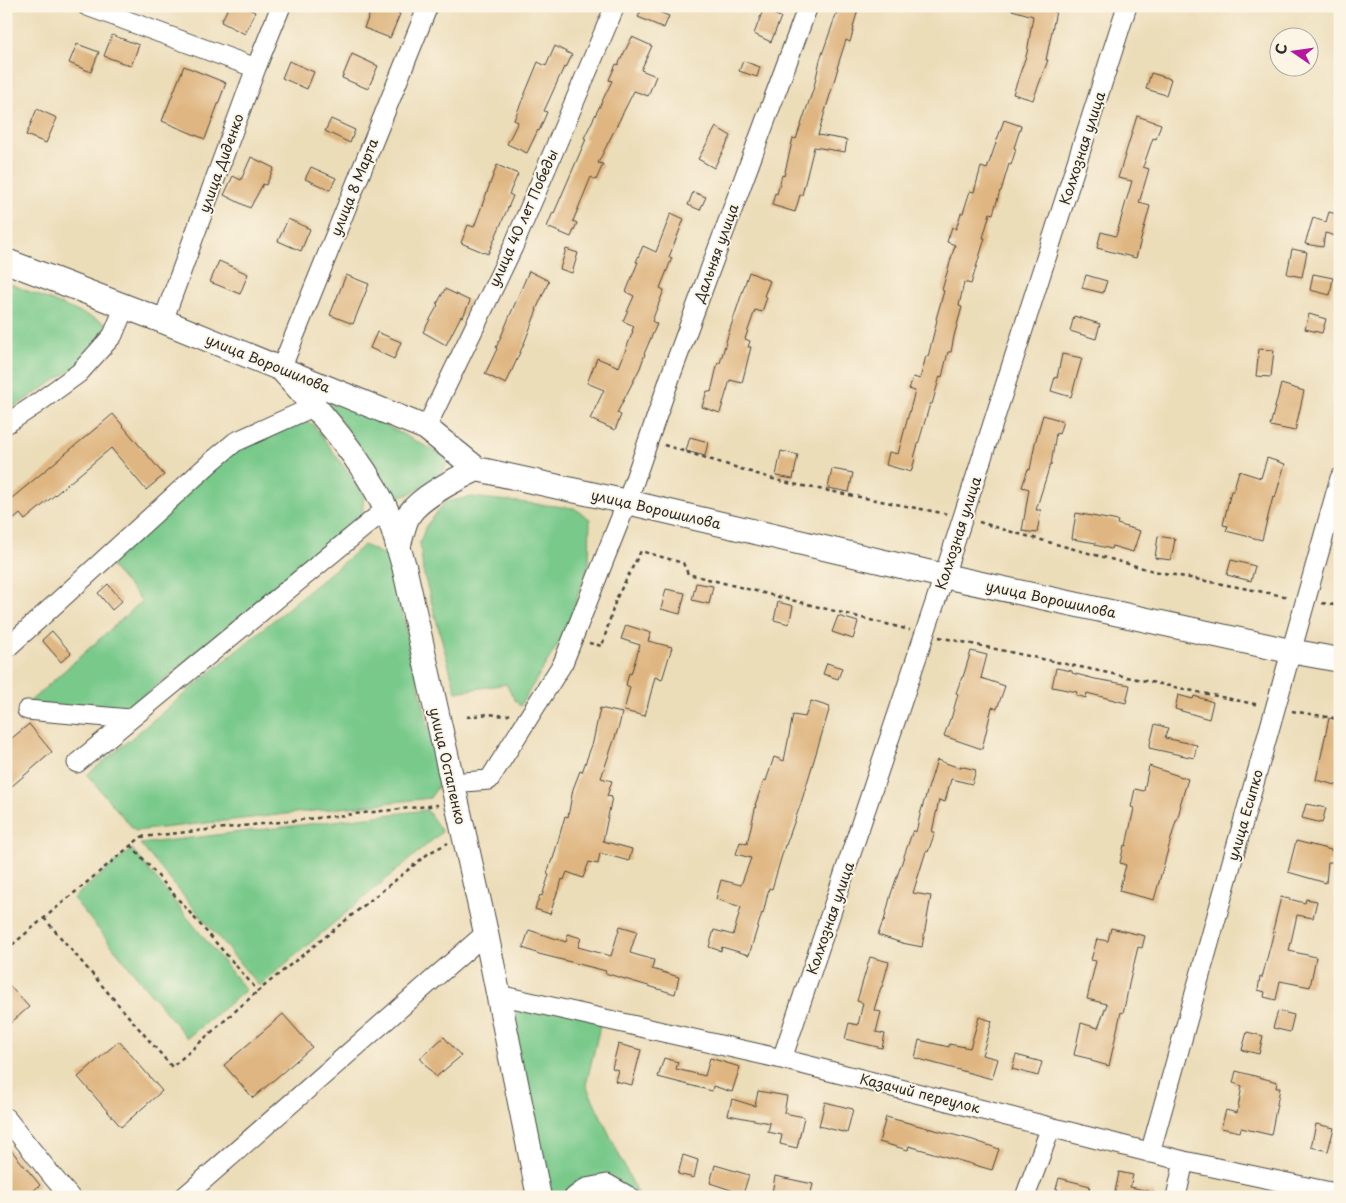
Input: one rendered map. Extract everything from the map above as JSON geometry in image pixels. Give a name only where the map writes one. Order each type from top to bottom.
[{"type":"main road","name":"улица Ворошилова","points":[[6,261],[163,321],[426,428],[477,469],[944,576],[1290,651],[1340,660]]},
{"type":"main road","name":"улица Остапенко","points":[[281,368],[315,406],[363,468],[386,509],[404,566],[486,933],[539,1197]]},
{"type":"main road","points":[[398,548],[408,517],[415,507],[450,482],[477,469]]},
{"type":"street","points":[[87,6],[256,68]]},
{"type":"street","name":"улица Диденко","points":[[163,321],[256,68],[281,6]]},
{"type":"street","name":"улица 8 Марта","points":[[281,368],[428,6]]},
{"type":"street","name":"улица 40 лет Победы","points":[[426,428],[513,247],[615,6]]},
{"type":"street","name":"Дальняя улица","points":[[455,793],[489,780],[563,663],[627,502],[672,372],[808,6]]},
{"type":"street","name":"Колхозная улица","points":[[782,1059],[925,634],[1128,6]]},
{"type":"street","points":[[6,424],[79,373],[113,335],[125,306]]},
{"type":"street","points":[[6,649],[188,482],[235,442],[315,406]]},
{"type":"street","name":"улица Есипко","points":[[1150,1153],[1340,478]]},
{"type":"street","points":[[77,763],[386,509]]},
{"type":"street","points":[[27,710],[130,719]]},
{"type":"street","points":[[184,1197],[486,933]]},
{"type":"street","name":"Казачий переулок","points":[[499,995],[782,1059],[1150,1153],[1340,1194]]},
{"type":"street","points":[[6,1118],[70,1197]]},
{"type":"street","points":[[1025,1197],[1051,1127]]},
{"type":"street","points":[[1176,1197],[1184,1161]]},
{"type":"street","points":[[574,1197],[586,1188],[607,1184],[630,1197]]},
{"type":"path","points":[[648,439],[784,482],[963,517],[1154,570],[1340,606]]},
{"type":"path","points":[[572,640],[602,646],[616,599],[641,551],[683,563],[688,574],[925,634],[1275,708],[1340,719]]},
{"type":"path","points":[[466,717],[489,714],[506,716],[513,713]]},
{"type":"path","points":[[6,950],[141,837],[455,793]]},
{"type":"path","points":[[44,918],[172,1067],[258,991],[429,853],[464,835]]},
{"type":"path","points":[[131,845],[258,991]]},
{"type":"green space","points":[[6,282],[108,324],[81,364],[6,412]]},
{"type":"green space","points":[[332,400],[338,401],[445,456],[446,466],[440,477],[407,495],[394,496],[328,403]]},
{"type":"green space","points":[[298,420],[313,424],[364,494],[362,517],[126,711],[27,704],[142,601],[106,561],[230,450]]},
{"type":"green space","points":[[472,497],[574,508],[590,519],[589,564],[566,631],[520,706],[506,684],[456,692],[423,571],[420,542],[426,526],[445,502]]},
{"type":"green space","points":[[364,545],[390,558],[441,782],[430,798],[135,831],[87,775]]},
{"type":"green space","points":[[427,810],[442,832],[259,986],[140,844]]},
{"type":"green space","points":[[132,849],[246,990],[187,1038],[73,898]]},
{"type":"green space","points":[[499,995],[602,1018],[586,1085],[639,1197],[539,1197]]},
{"type":"building","points":[[229,6],[243,6],[255,12],[245,34],[221,22]]},
{"type":"building","points":[[373,6],[401,6],[398,13],[400,14],[390,38],[364,28]]},
{"type":"building","points":[[643,6],[669,16],[664,28],[638,17]]},
{"type":"building","points":[[839,6],[859,6],[850,42],[846,40],[818,135],[847,140],[845,152],[814,147],[802,195],[800,195],[795,212],[772,205],[782,175],[784,176],[793,138],[796,139],[814,87],[820,60]]},
{"type":"building","points":[[1012,6],[1057,6],[1046,60],[1048,60],[1033,100],[1013,94],[1027,53],[1033,16],[1012,10]]},
{"type":"building","points":[[763,10],[781,17],[771,42],[754,34]]},
{"type":"building","points":[[112,35],[139,45],[131,66],[104,56]]},
{"type":"building","points":[[632,37],[652,46],[641,70],[656,76],[648,96],[634,91],[598,163],[603,164],[596,180],[591,177],[573,221],[577,223],[571,237],[547,227],[586,139],[584,138],[612,81],[609,80],[616,64],[618,65]]},
{"type":"building","points":[[77,44],[99,52],[91,72],[69,63]]},
{"type":"building","points":[[555,46],[572,55],[566,68],[564,67],[544,111],[547,112],[539,131],[527,153],[507,144],[518,122],[514,120],[538,62],[546,66]]},
{"type":"building","points":[[352,54],[378,66],[368,89],[342,78]]},
{"type":"building","points":[[289,61],[314,72],[307,89],[282,78]]},
{"type":"building","points":[[743,61],[760,67],[757,77],[739,71]]},
{"type":"building","points":[[184,66],[226,83],[205,139],[162,121]]},
{"type":"building","points":[[1151,73],[1171,79],[1166,95],[1146,89]]},
{"type":"building","points":[[37,109],[57,118],[46,143],[26,135]]},
{"type":"building","points":[[1137,116],[1161,124],[1156,139],[1153,138],[1143,167],[1149,169],[1139,203],[1150,206],[1136,258],[1097,248],[1101,232],[1116,236],[1132,181],[1118,178]]},
{"type":"building","points":[[331,119],[355,130],[350,143],[325,131]]},
{"type":"building","points":[[1004,120],[1021,126],[1014,148],[1016,149],[1011,165],[1009,164],[993,214],[990,213],[983,238],[985,238],[971,284],[964,282],[959,306],[962,307],[951,352],[948,352],[942,377],[940,376],[932,404],[930,404],[911,472],[886,465],[889,452],[898,454],[915,391],[909,389],[913,377],[920,379],[926,356],[928,357],[944,291],[942,290],[955,245],[947,242],[952,227],[956,229],[970,191],[974,192],[981,167],[987,169]]},
{"type":"building","points":[[716,127],[731,136],[714,168],[698,159]]},
{"type":"building","points":[[251,157],[274,168],[266,185],[263,184],[250,208],[224,195],[233,176],[241,180]]},
{"type":"building","points":[[497,165],[518,174],[509,194],[513,196],[488,254],[461,243],[468,225],[474,227]]},
{"type":"building","points":[[311,167],[336,178],[330,190],[305,179]]},
{"type":"building","points":[[693,192],[706,197],[700,210],[688,205]]},
{"type":"building","points":[[1329,212],[1340,215],[1340,237],[1325,233],[1323,247],[1305,244],[1313,218],[1326,222]]},
{"type":"building","points":[[671,213],[684,219],[669,257],[672,258],[660,288],[664,290],[652,321],[657,324],[640,368],[617,413],[621,415],[615,430],[590,419],[604,390],[587,383],[597,358],[619,367],[634,326],[623,321],[634,296],[626,292],[638,262],[636,262],[643,246],[656,252]]},
{"type":"building","points":[[288,219],[310,229],[301,251],[278,241]]},
{"type":"building","points":[[566,249],[578,253],[572,273],[560,269]]},
{"type":"building","points":[[1292,249],[1307,252],[1302,277],[1287,274]]},
{"type":"building","points":[[219,261],[248,274],[240,294],[210,282]]},
{"type":"building","points":[[529,271],[549,281],[506,384],[485,374]]},
{"type":"building","points":[[749,272],[770,281],[764,296],[767,297],[762,312],[755,310],[745,339],[750,341],[748,347],[751,347],[742,383],[730,380],[720,413],[702,407],[707,391],[711,392],[718,362],[720,363]]},
{"type":"building","points":[[1313,274],[1333,278],[1330,295],[1310,290]]},
{"type":"building","points":[[346,275],[369,284],[353,324],[330,315]]},
{"type":"building","points":[[1086,275],[1107,281],[1103,293],[1082,288]]},
{"type":"building","points":[[445,289],[470,301],[463,317],[461,316],[446,345],[423,332]]},
{"type":"building","points":[[1309,314],[1326,319],[1322,333],[1305,329]]},
{"type":"building","points":[[1074,316],[1100,324],[1096,339],[1070,331]]},
{"type":"building","points":[[377,332],[401,342],[394,359],[370,348]]},
{"type":"building","points":[[1259,349],[1274,350],[1271,377],[1256,376]]},
{"type":"building","points":[[1062,354],[1082,358],[1071,397],[1051,391],[1055,377],[1057,378]]},
{"type":"building","points":[[1281,384],[1304,391],[1295,431],[1270,426]]},
{"type":"building","points":[[113,414],[164,475],[146,490],[111,448],[25,520],[20,514],[6,526],[6,503]]},
{"type":"building","points":[[1043,415],[1063,421],[1059,434],[1056,433],[1051,465],[1036,510],[1041,510],[1037,533],[1022,531],[1029,489],[1022,487],[1028,469],[1030,470]]},
{"type":"building","points":[[690,437],[708,442],[705,456],[686,451]]},
{"type":"building","points":[[781,451],[798,455],[793,479],[776,476]]},
{"type":"building","points":[[1267,458],[1285,464],[1275,498],[1273,497],[1262,540],[1226,531],[1228,526],[1223,525],[1231,491],[1233,491],[1239,471],[1261,478]]},
{"type":"building","points":[[832,469],[853,473],[849,492],[828,488]]},
{"type":"building","points":[[1076,513],[1118,521],[1117,524],[1140,531],[1133,552],[1112,546],[1111,549],[1095,545],[1096,543],[1072,539]]},
{"type":"building","points":[[1158,536],[1175,539],[1171,560],[1155,558]]},
{"type":"building","points":[[1231,560],[1255,566],[1251,581],[1227,575]]},
{"type":"building","points":[[696,583],[713,586],[709,604],[692,600]]},
{"type":"building","points":[[108,584],[122,601],[112,610],[98,593]]},
{"type":"building","points":[[666,589],[685,593],[680,614],[661,609]]},
{"type":"building","points":[[778,602],[793,606],[789,624],[774,620]]},
{"type":"building","points":[[838,616],[858,622],[853,639],[832,632]]},
{"type":"building","points":[[626,625],[651,633],[648,641],[672,647],[662,680],[655,677],[645,716],[624,711],[630,687],[626,685],[640,645],[621,639]]},
{"type":"building","points":[[52,631],[71,653],[61,662],[42,640]]},
{"type":"building","points":[[971,651],[987,655],[981,678],[1005,686],[997,709],[992,707],[982,749],[944,736],[958,694],[956,693]]},
{"type":"building","points":[[827,663],[842,668],[838,679],[823,674]]},
{"type":"building","points":[[1056,668],[1095,679],[1130,685],[1126,703],[1087,693],[1086,698],[1076,695],[1077,692],[1052,687]]},
{"type":"building","points":[[1178,695],[1193,699],[1194,696],[1213,702],[1209,719],[1175,709]]},
{"type":"building","points":[[811,701],[830,707],[801,803],[785,845],[772,889],[769,888],[763,914],[749,955],[722,947],[721,951],[709,947],[714,930],[733,935],[741,907],[716,899],[721,880],[741,885],[751,858],[736,854],[740,842],[747,844],[755,805],[774,757],[784,761],[793,715],[805,717]]},
{"type":"building","points":[[600,708],[622,713],[601,778],[612,781],[607,796],[612,797],[603,841],[632,849],[629,861],[600,853],[598,864],[589,862],[583,878],[567,872],[564,880],[562,879],[550,914],[535,909],[540,895],[542,896],[549,875],[547,874],[565,816],[568,817],[573,789],[580,771],[582,772],[593,742]]},
{"type":"building","points":[[1329,718],[1340,721],[1340,786],[1316,780]]},
{"type":"building","points":[[29,724],[52,752],[6,791],[6,743]]},
{"type":"building","points":[[1155,724],[1168,728],[1165,738],[1197,745],[1194,758],[1149,748]]},
{"type":"building","points":[[937,760],[960,768],[960,766],[976,770],[972,784],[951,779],[945,802],[939,800],[932,832],[935,832],[928,852],[926,851],[913,893],[931,896],[922,947],[878,935],[913,830],[916,832]]},
{"type":"building","points":[[1149,766],[1188,779],[1154,900],[1119,891],[1126,865],[1120,863],[1124,845],[1126,846],[1134,808],[1131,807],[1135,789],[1144,791]]},
{"type":"building","points":[[1306,804],[1326,808],[1322,823],[1302,818]]},
{"type":"building","points":[[1296,841],[1335,851],[1333,862],[1328,862],[1326,883],[1288,872]]},
{"type":"building","points":[[1281,897],[1305,903],[1306,899],[1317,901],[1313,918],[1297,915],[1289,951],[1316,957],[1310,987],[1280,981],[1276,1000],[1264,997],[1265,992],[1258,990]]},
{"type":"building","points":[[620,926],[637,931],[630,953],[654,960],[652,969],[679,977],[675,994],[605,973],[606,971],[539,954],[523,948],[529,930],[566,942],[568,934],[581,938],[578,947],[611,956]]},
{"type":"building","points":[[1111,928],[1145,936],[1142,948],[1138,947],[1109,1066],[1074,1055],[1081,1023],[1098,1028],[1107,1004],[1087,999],[1096,961],[1091,960],[1097,939],[1108,941]]},
{"type":"building","points":[[870,957],[889,962],[874,1010],[881,1012],[876,1032],[885,1034],[882,1048],[845,1039],[849,1023],[858,1025],[863,1003],[857,1001]]},
{"type":"building","points":[[6,982],[29,1007],[6,1027]]},
{"type":"building","points":[[1278,1011],[1294,1015],[1290,1032],[1273,1028]]},
{"type":"building","points":[[283,1014],[312,1047],[253,1098],[224,1065]]},
{"type":"building","points":[[979,1017],[992,1021],[982,1055],[998,1059],[992,1079],[915,1058],[919,1040],[949,1047],[949,1044],[970,1048]]},
{"type":"building","points":[[1247,1032],[1263,1036],[1259,1054],[1242,1050]]},
{"type":"building","points":[[444,1037],[461,1056],[436,1077],[420,1058]]},
{"type":"building","points":[[119,1041],[162,1091],[121,1127],[78,1077]]},
{"type":"building","points":[[618,1044],[641,1050],[632,1085],[615,1081],[618,1070],[612,1068]]},
{"type":"building","points":[[1016,1055],[1042,1062],[1038,1076],[1012,1069]]},
{"type":"building","points":[[664,1058],[678,1062],[676,1069],[705,1076],[710,1058],[740,1067],[732,1092],[713,1086],[712,1091],[658,1077]]},
{"type":"building","points":[[1236,1071],[1277,1082],[1276,1088],[1280,1088],[1271,1135],[1241,1128],[1240,1132],[1221,1128],[1226,1110],[1237,1113],[1242,1086],[1233,1083]]},
{"type":"building","points":[[758,1091],[787,1096],[784,1113],[804,1117],[797,1148],[780,1144],[782,1135],[768,1132],[770,1123],[728,1115],[732,1099],[755,1106]]},
{"type":"building","points":[[825,1102],[853,1109],[847,1133],[819,1126]]},
{"type":"building","points":[[886,1117],[973,1140],[999,1149],[992,1170],[909,1146],[908,1150],[879,1142]]},
{"type":"building","points":[[1316,1124],[1334,1128],[1328,1151],[1311,1147]]},
{"type":"building","points":[[6,1144],[40,1185],[26,1197],[6,1197]]},
{"type":"building","points":[[683,1155],[698,1160],[694,1178],[678,1174]]},
{"type":"building","points":[[715,1165],[749,1175],[743,1194],[710,1183]]},
{"type":"building","points":[[1119,1172],[1133,1175],[1130,1187],[1154,1192],[1153,1197],[1114,1197]]},
{"type":"building","points":[[775,1176],[813,1184],[810,1197],[790,1197],[772,1193]]},
{"type":"building","points":[[1059,1178],[1090,1186],[1087,1197],[1056,1197]]}]
